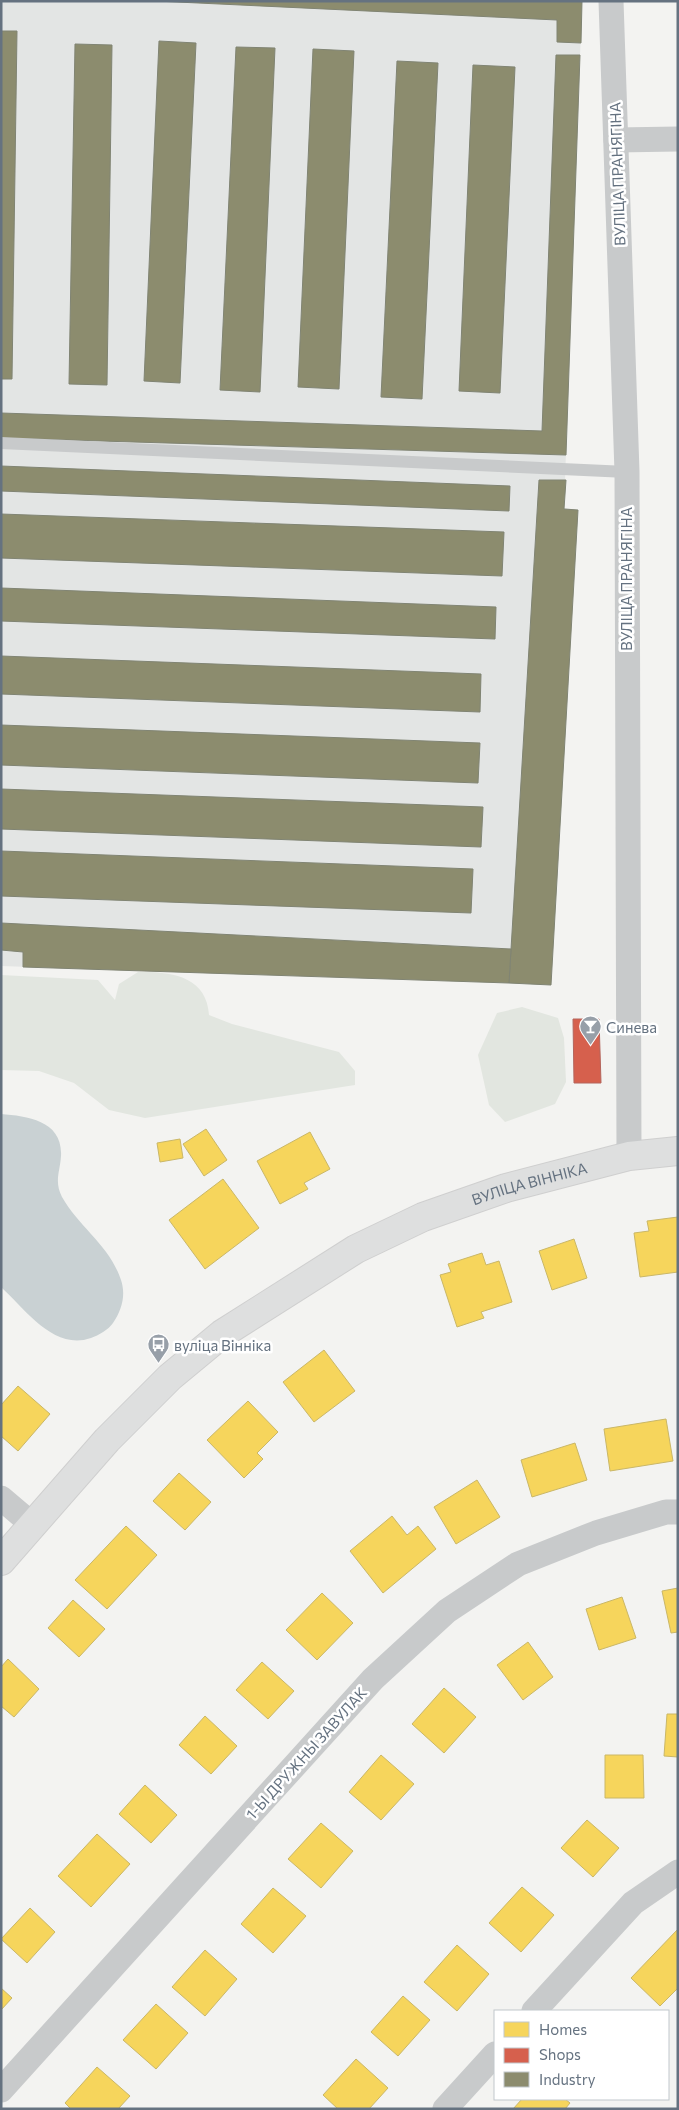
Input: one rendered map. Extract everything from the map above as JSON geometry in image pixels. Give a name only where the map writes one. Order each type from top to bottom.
[{"type":"street","name":"ВУЛІЦА ПРАНЯГІНА","points":[[611,1],[626,472],[629,1156]]},
{"type":"street","points":[[616,140],[678,139]]},
{"type":"street","name":"ВУЛІЦА ВІННІКА","points":[[1,1561],[34,1526],[107,1440],[170,1377],[222,1334],[356,1249],[423,1217],[506,1188],[629,1156],[678,1151]]},
{"type":"street","points":[[1,1498],[34,1526]]},
{"type":"street","name":"1-Ы ДРУЖНЫ ЗАВУЛАК","points":[[1,2090],[373,1679],[447,1611],[518,1564],[596,1533],[666,1512],[678,1512]]},
{"type":"street","points":[[535,2010],[633,1903],[678,1872]]},
{"type":"street","points":[[445,2109],[494,2055]]},
{"type":"lane","points":[[1,443],[626,472]]},
{"type":"shaded area","points":[[1,1],[582,1],[564,508],[578,510],[551,985],[1,966]]},
{"type":"shaded area","points":[[138,972],[162,973],[185,978],[202,992],[207,1002],[209,1015],[232,1024],[339,1052],[355,1071],[355,1085],[145,1118],[109,1110],[74,1083],[39,1071],[1,1070],[1,975],[98,980],[115,1000],[119,984]]},
{"type":"shaded area","points":[[522,1007],[558,1018],[564,1038],[566,1082],[555,1104],[505,1122],[489,1105],[478,1055],[497,1013]]},
{"type":"shaded area","points":[[1,1114],[32,1119],[50,1128],[56,1135],[60,1144],[61,1156],[58,1186],[62,1197],[110,1257],[116,1268],[122,1286],[121,1308],[111,1326],[94,1337],[78,1340],[65,1339],[53,1334],[31,1317],[1,1287]]},
{"type":"building: Homes","points":[[206,1129],[227,1160],[204,1176],[183,1144]]},
{"type":"building: Homes","points":[[310,1132],[330,1169],[304,1183],[308,1189],[280,1204],[257,1161]]},
{"type":"building: Homes","points":[[180,1139],[183,1158],[160,1162],[157,1143]]},
{"type":"building: Homes","points":[[223,1179],[259,1228],[205,1269],[169,1220]]},
{"type":"building: Homes","points":[[678,1217],[678,1272],[640,1277],[634,1233],[649,1231],[647,1221]]},
{"type":"building: Homes","points":[[574,1239],[587,1278],[552,1290],[539,1251]]},
{"type":"building: Homes","points":[[482,1253],[486,1265],[499,1261],[512,1302],[481,1312],[484,1318],[457,1327],[440,1275],[451,1272],[448,1264]]},
{"type":"building: Homes","points":[[324,1350],[355,1391],[314,1422],[283,1382]]},
{"type":"building: Homes","points":[[18,1386],[50,1414],[18,1451],[1,1436],[1,1405]]},
{"type":"building: Homes","points":[[248,1401],[278,1432],[257,1453],[263,1459],[244,1478],[207,1440]]},
{"type":"building: Homes","points":[[666,1419],[673,1461],[610,1471],[604,1429]]},
{"type":"building: Homes","points":[[575,1443],[587,1480],[532,1497],[521,1460]]},
{"type":"building: Homes","points":[[179,1473],[211,1502],[185,1530],[153,1501]]},
{"type":"building: Homes","points":[[477,1480],[500,1517],[456,1544],[434,1507]]},
{"type":"building: Homes","points":[[392,1516],[407,1535],[418,1526],[436,1549],[383,1593],[350,1551]]},
{"type":"building: Homes","points":[[126,1526],[157,1555],[107,1609],[75,1580]]},
{"type":"building: Homes","points":[[678,1588],[678,1632],[671,1633],[662,1591]]},
{"type":"building: Homes","points":[[322,1593],[353,1623],[317,1660],[286,1630]]},
{"type":"building: Homes","points":[[622,1597],[636,1638],[599,1650],[586,1609]]},
{"type":"building: Homes","points":[[73,1600],[105,1629],[79,1657],[48,1628]]},
{"type":"building: Homes","points":[[528,1642],[553,1677],[523,1700],[497,1665]]},
{"type":"building: Homes","points":[[8,1659],[39,1689],[14,1717],[1,1706],[1,1667]]},
{"type":"building: Homes","points":[[262,1662],[294,1691],[268,1719],[236,1690]]},
{"type":"building: Homes","points":[[444,1688],[476,1717],[444,1753],[412,1724]]},
{"type":"building: Homes","points":[[667,1714],[678,1714],[678,1757],[664,1756]]},
{"type":"building: Homes","points":[[205,1716],[237,1746],[211,1774],[179,1745]]},
{"type":"building: Homes","points":[[381,1755],[414,1784],[381,1820],[349,1792]]},
{"type":"building: Homes","points":[[605,1755],[643,1755],[644,1798],[605,1798]]},
{"type":"building: Homes","points":[[145,1785],[177,1815],[151,1843],[119,1814]]},
{"type":"building: Homes","points":[[587,1820],[619,1848],[593,1877],[561,1848]]},
{"type":"building: Homes","points":[[321,1823],[353,1851],[321,1888],[288,1859]]},
{"type":"building: Homes","points":[[97,1834],[130,1864],[91,1907],[58,1876]]},
{"type":"building: Homes","points":[[522,1887],[554,1915],[521,1952],[489,1923]]},
{"type":"building: Homes","points":[[273,1888],[306,1916],[273,1953],[241,1924]]},
{"type":"building: Homes","points":[[30,1908],[55,1932],[27,1963],[1,1939]]},
{"type":"building: Homes","points":[[678,1929],[678,1988],[660,2006],[631,1978]]},
{"type":"building: Homes","points":[[457,1945],[489,1974],[457,2011],[424,1982]]},
{"type":"building: Homes","points":[[205,1950],[237,1979],[205,2016],[172,1987]]},
{"type":"building: Homes","points":[[1,1988],[12,1998],[1,2010]]},
{"type":"building: Homes","points":[[403,1996],[430,2020],[398,2056],[371,2032]]},
{"type":"building: Homes","points":[[156,2004],[188,2033],[156,2069],[123,2040]]},
{"type":"building: Homes","points":[[356,2059],[388,2088],[369,2109],[338,2109],[323,2095]]},
{"type":"building: Homes","points":[[97,2067],[130,2096],[118,2109],[71,2109],[65,2103]]},
{"type":"building: Homes","points":[[521,2100],[566,2100],[570,2103],[565,2109],[513,2109]]},
{"type":"building: Shops","points":[[573,1019],[599,1019],[601,1083],[574,1083]]},
{"type":"building: Industry","points":[[156,1],[582,1],[581,43],[557,42],[557,20]]},
{"type":"building: Industry","points":[[1,31],[17,31],[12,379],[1,379]]},
{"type":"building: Industry","points":[[159,41],[196,43],[180,383],[144,381]]},
{"type":"building: Industry","points":[[75,44],[112,45],[107,385],[69,384]]},
{"type":"building: Industry","points":[[236,47],[275,48],[260,392],[220,390]]},
{"type":"building: Industry","points":[[313,49],[354,51],[339,389],[298,387]]},
{"type":"building: Industry","points":[[556,55],[580,55],[566,455],[1,438],[1,413],[542,431]]},
{"type":"building: Industry","points":[[397,61],[438,63],[422,399],[381,397]]},
{"type":"building: Industry","points":[[473,65],[515,67],[500,393],[459,391]]},
{"type":"building: Industry","points":[[1,466],[510,486],[509,511],[1,491]]},
{"type":"building: Industry","points":[[539,480],[566,480],[564,509],[578,510],[551,985],[509,983]]},
{"type":"building: Industry","points":[[1,514],[504,532],[502,576],[1,558]]},
{"type":"building: Industry","points":[[1,588],[496,607],[495,639],[1,621]]},
{"type":"building: Industry","points":[[1,656],[481,674],[480,712],[1,694]]},
{"type":"building: Industry","points":[[1,725],[480,743],[478,783],[1,765]]},
{"type":"building: Industry","points":[[1,789],[483,807],[481,847],[1,829]]},
{"type":"building: Industry","points":[[1,851],[473,869],[471,913],[1,896]]},
{"type":"building: Industry","points":[[1,923],[511,949],[509,983],[23,967],[23,952],[1,950]]},
{"type":"place","name":"Синева","points":[[590,1046]]},
{"type":"place","name":"вуліца Вінніка","points":[[158,1364]]}]
